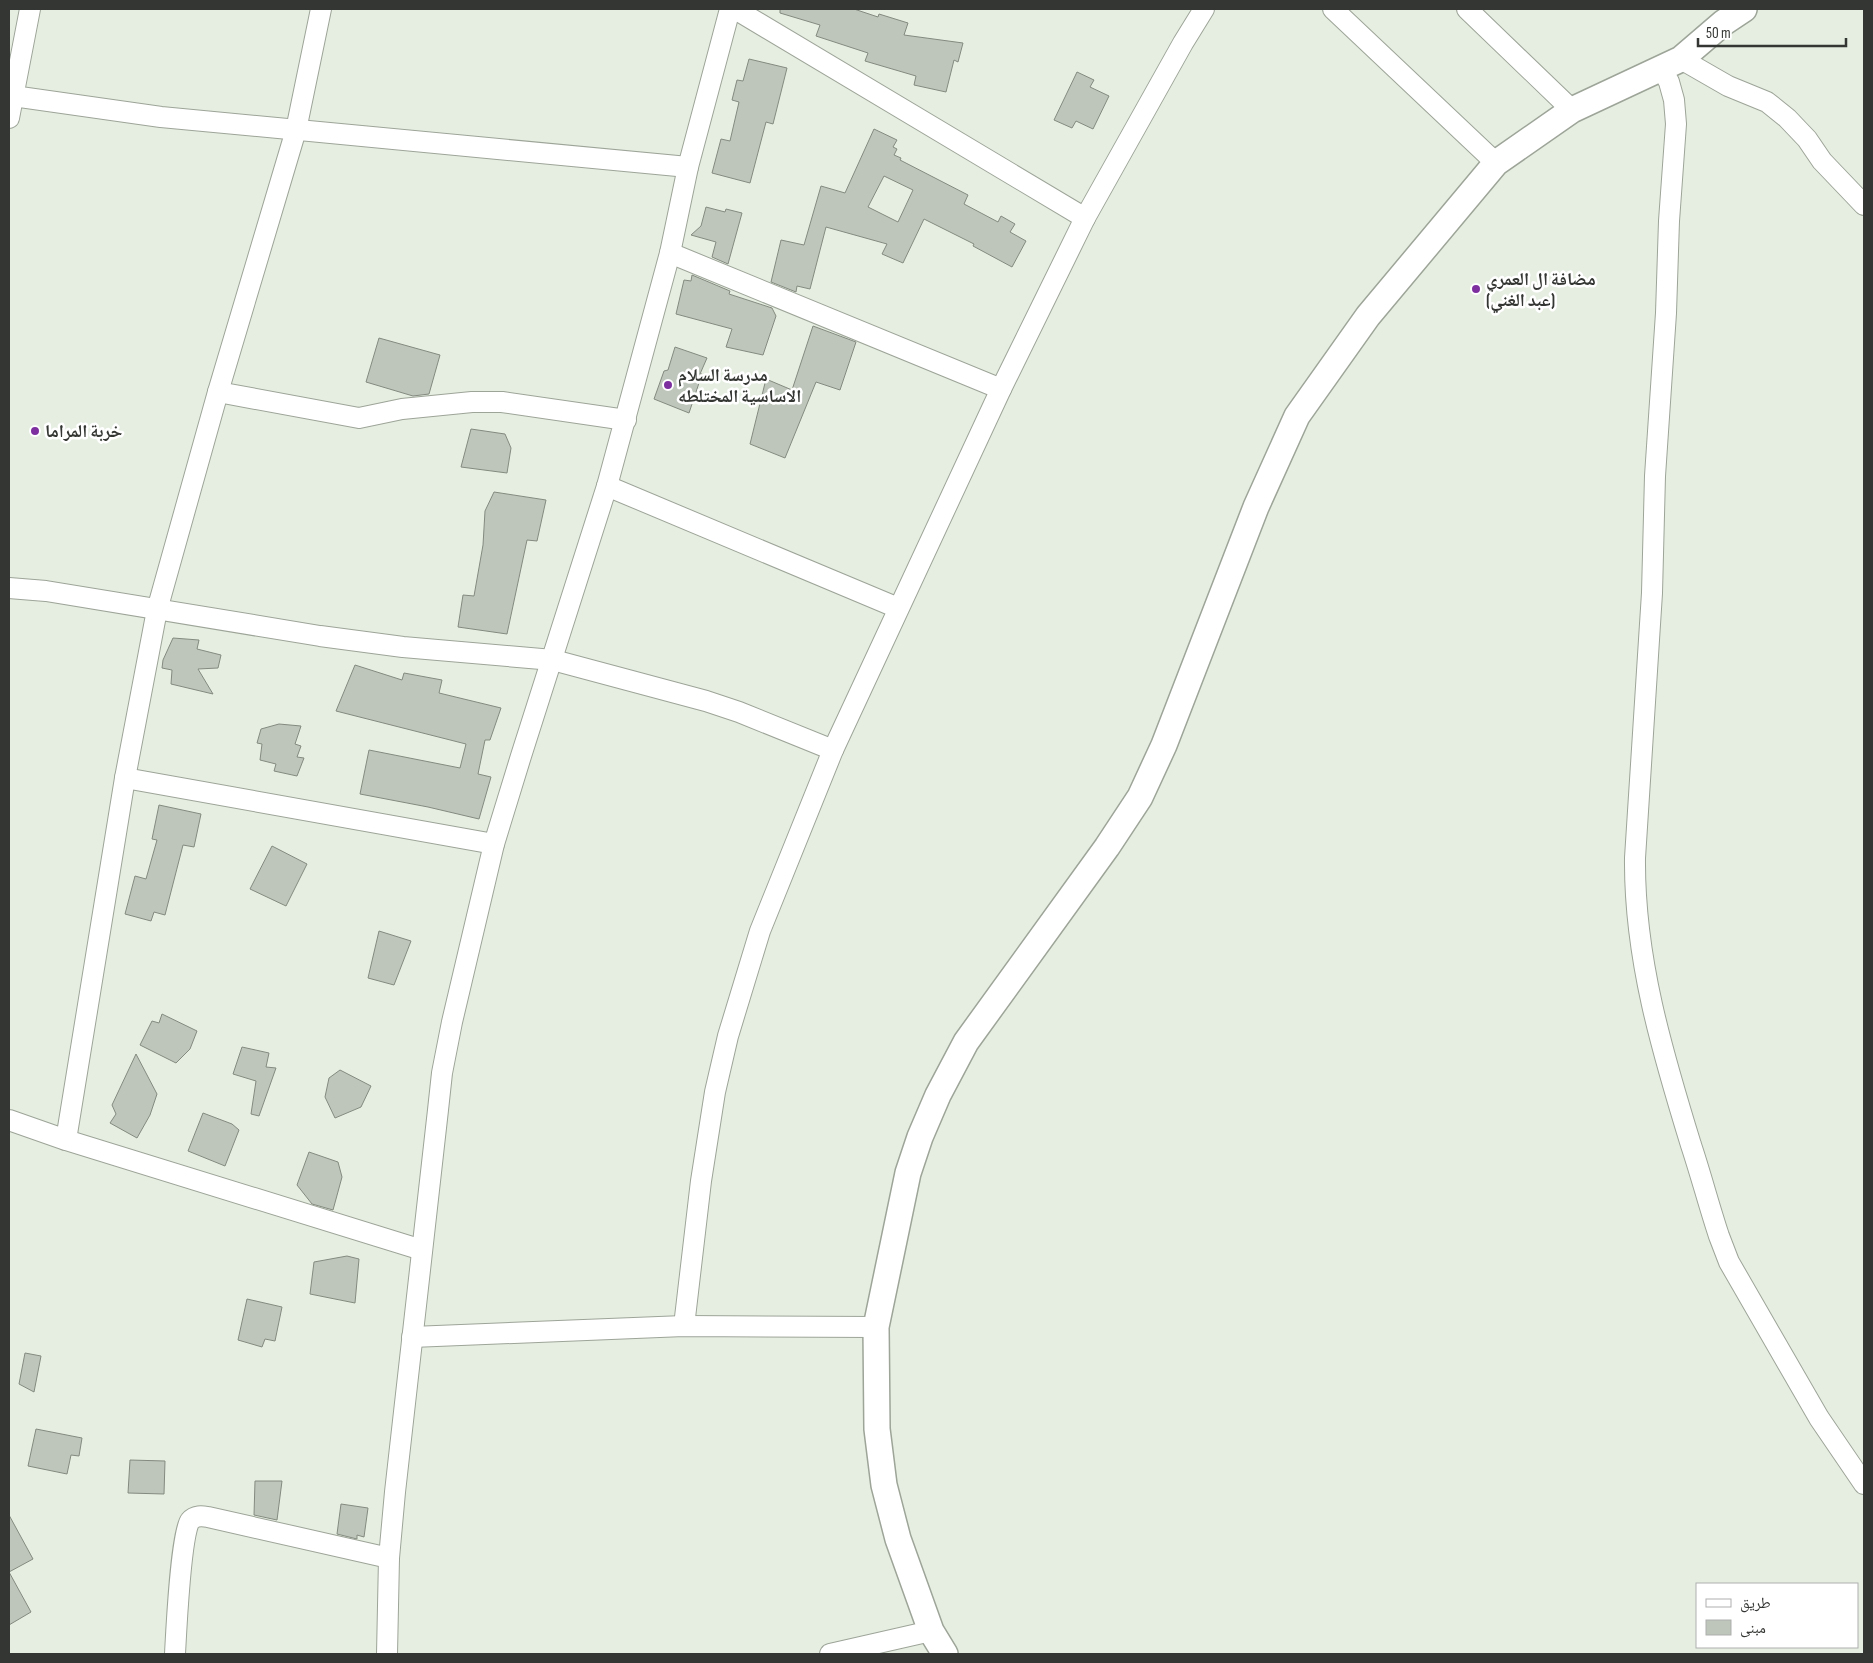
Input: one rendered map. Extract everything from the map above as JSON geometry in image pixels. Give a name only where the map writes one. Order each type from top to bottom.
[{"type":"street","points":[[9,118],[30,9]]},
{"type":"street","points":[[66,1140],[125,778],[157,610],[218,392],[296,130],[321,9]]},
{"type":"street","points":[[387,1654],[389,1558],[412,1337],[442,1073],[454,1013],[494,844],[520,756],[553,660],[626,420],[670,253],[688,167],[730,9]]},
{"type":"street","points":[[735,9],[1085,218]]},
{"type":"street","points":[[684,1326],[701,1181],[715,1092],[728,1036],[760,930],[833,750],[1000,389],[1085,218],[1204,9]]},
{"type":"street","points":[[1333,9],[1496,163]]},
{"type":"street","points":[[1467,9],[1572,110]]},
{"type":"street","points":[[945,1654],[931,1631],[898,1539],[884,1485],[877,1429],[876,1327],[908,1173],[920,1137],[938,1095],[966,1042],[1107,847],[1140,797],[1164,745],[1256,506],[1297,416],[1368,316],[1496,163],[1572,110],[1672,64],[1723,23],[1744,9]]},
{"type":"street","points":[[1672,64],[1767,102],[1787,118],[1807,139],[1822,161],[1864,205]]},
{"type":"street","points":[[1672,64],[1669,82],[1674,100],[1676,124],[1655,476],[1652,602],[1635,858],[1636,902],[1646,972],[1664,1056],[1719,1236],[1729,1262],[1819,1418],[1864,1484]]},
{"type":"street","points":[[13,96],[161,117],[688,167]]},
{"type":"street","points":[[670,253],[1000,389]]},
{"type":"street","points":[[218,392],[359,418],[402,409],[472,402],[510,403],[626,420]]},
{"type":"street","points":[[607,486],[898,608]]},
{"type":"street","points":[[9,588],[46,591],[320,636],[402,647],[553,660],[706,701],[739,712],[833,750]]},
{"type":"street","points":[[125,778],[494,844]]},
{"type":"street","points":[[9,1120],[66,1140],[422,1250]]},
{"type":"street","points":[[412,1337],[684,1326],[876,1327]]},
{"type":"street","points":[[175,1654],[178,1600],[186,1535],[190,1521],[195,1517],[208,1517],[389,1558]]},
{"type":"street","points":[[830,1654],[931,1631]]},
{"type":"building","points":[[780,9],[854,9],[878,17],[879,14],[908,23],[904,35],[963,43],[958,62],[954,60],[946,92],[914,85],[916,76],[865,61],[868,53],[816,36],[820,25],[780,13]]},
{"type":"building","points":[[749,59],[787,68],[773,124],[766,122],[750,183],[712,173],[721,139],[730,141],[739,102],[732,100],[737,80],[743,81]]},
{"type":"building","points":[[1077,72],[1094,80],[1090,87],[1109,96],[1093,129],[1076,121],[1072,128],[1054,120]]},
{"type":"building","points":[[874,129],[897,140],[893,147],[897,149],[894,155],[901,158],[900,160],[968,195],[964,204],[998,222],[1001,216],[1015,224],[1010,232],[1026,241],[1012,267],[973,246],[974,244],[924,219],[903,263],[882,254],[887,244],[826,227],[810,289],[797,286],[796,292],[771,282],[781,240],[804,245],[821,186],[845,193]],"holes":[[[884,176],[913,190],[898,222],[868,207]]]},
{"type":"building","points":[[706,207],[725,212],[726,209],[742,213],[728,264],[712,257],[716,242],[691,235],[701,226]]},
{"type":"building","points":[[692,275],[730,291],[729,294],[772,308],[776,316],[763,355],[726,347],[732,329],[676,314],[684,280],[691,281]]},
{"type":"building","points":[[813,326],[856,342],[840,390],[816,382],[785,458],[750,444],[766,379],[792,390]]},
{"type":"building","points":[[379,338],[440,355],[429,394],[413,396],[366,382]]},
{"type":"building","points":[[675,347],[707,358],[700,374],[702,374],[689,413],[654,399],[664,371],[668,370]]},
{"type":"building","points":[[471,429],[505,434],[511,448],[507,473],[461,467]]},
{"type":"building","points":[[494,492],[546,500],[537,541],[527,540],[507,634],[458,627],[463,595],[474,596],[483,545],[485,511]]},
{"type":"building","points":[[173,638],[199,640],[197,649],[221,655],[218,668],[198,669],[213,694],[171,684],[172,670],[162,668],[163,660]]},
{"type":"building","points":[[355,665],[402,680],[404,673],[442,680],[439,693],[501,708],[490,740],[485,740],[478,774],[491,777],[479,819],[360,794],[369,750],[460,768],[466,744],[336,711]]},
{"type":"building","points":[[279,724],[301,726],[295,744],[301,746],[297,757],[304,758],[297,776],[274,771],[276,764],[260,760],[262,744],[257,743],[261,729]]},
{"type":"building","points":[[159,805],[201,814],[194,847],[183,845],[165,915],[154,912],[151,921],[125,914],[135,876],[146,879],[157,840],[152,839]]},
{"type":"building","points":[[272,846],[307,864],[286,906],[250,889]]},
{"type":"building","points":[[379,931],[411,941],[394,985],[368,978]]},
{"type":"building","points":[[162,1014],[197,1031],[190,1049],[176,1063],[140,1045],[152,1021],[159,1023]]},
{"type":"building","points":[[242,1047],[269,1053],[266,1067],[276,1068],[259,1116],[251,1114],[256,1081],[233,1074]]},
{"type":"building","points":[[136,1054],[157,1094],[150,1115],[137,1138],[110,1123],[116,1114],[112,1105]]},
{"type":"building","points":[[340,1070],[371,1086],[361,1107],[335,1118],[325,1097],[329,1078]]},
{"type":"building","points":[[203,1113],[232,1124],[239,1130],[225,1166],[188,1151]]},
{"type":"building","points":[[309,1152],[338,1162],[342,1177],[333,1210],[312,1204],[297,1185]]},
{"type":"building","points":[[347,1256],[359,1259],[355,1303],[310,1294],[314,1262]]},
{"type":"building","points":[[247,1299],[282,1307],[275,1341],[265,1339],[262,1347],[238,1340]]},
{"type":"building","points":[[25,1353],[41,1356],[34,1392],[19,1384]]},
{"type":"building","points":[[36,1429],[82,1438],[79,1456],[71,1455],[67,1474],[28,1466]]},
{"type":"building","points":[[130,1460],[165,1461],[164,1494],[128,1493]]},
{"type":"building","points":[[255,1481],[282,1481],[277,1520],[254,1515]]},
{"type":"building","points":[[341,1504],[368,1508],[364,1537],[357,1535],[357,1539],[337,1534]]},
{"type":"building","points":[[9,1515],[33,1559],[9,1572]]},
{"type":"building","points":[[9,1572],[31,1612],[9,1625]]},
{"type":"place","name":"مضافة ال العمري (عبد الغني)","points":[[1476,289]]},
{"type":"place","name":"مدرسة السلام الاساسية المختلطه","points":[[668,385]]},
{"type":"place","name":"خربة المراما","points":[[35,431]]}]
